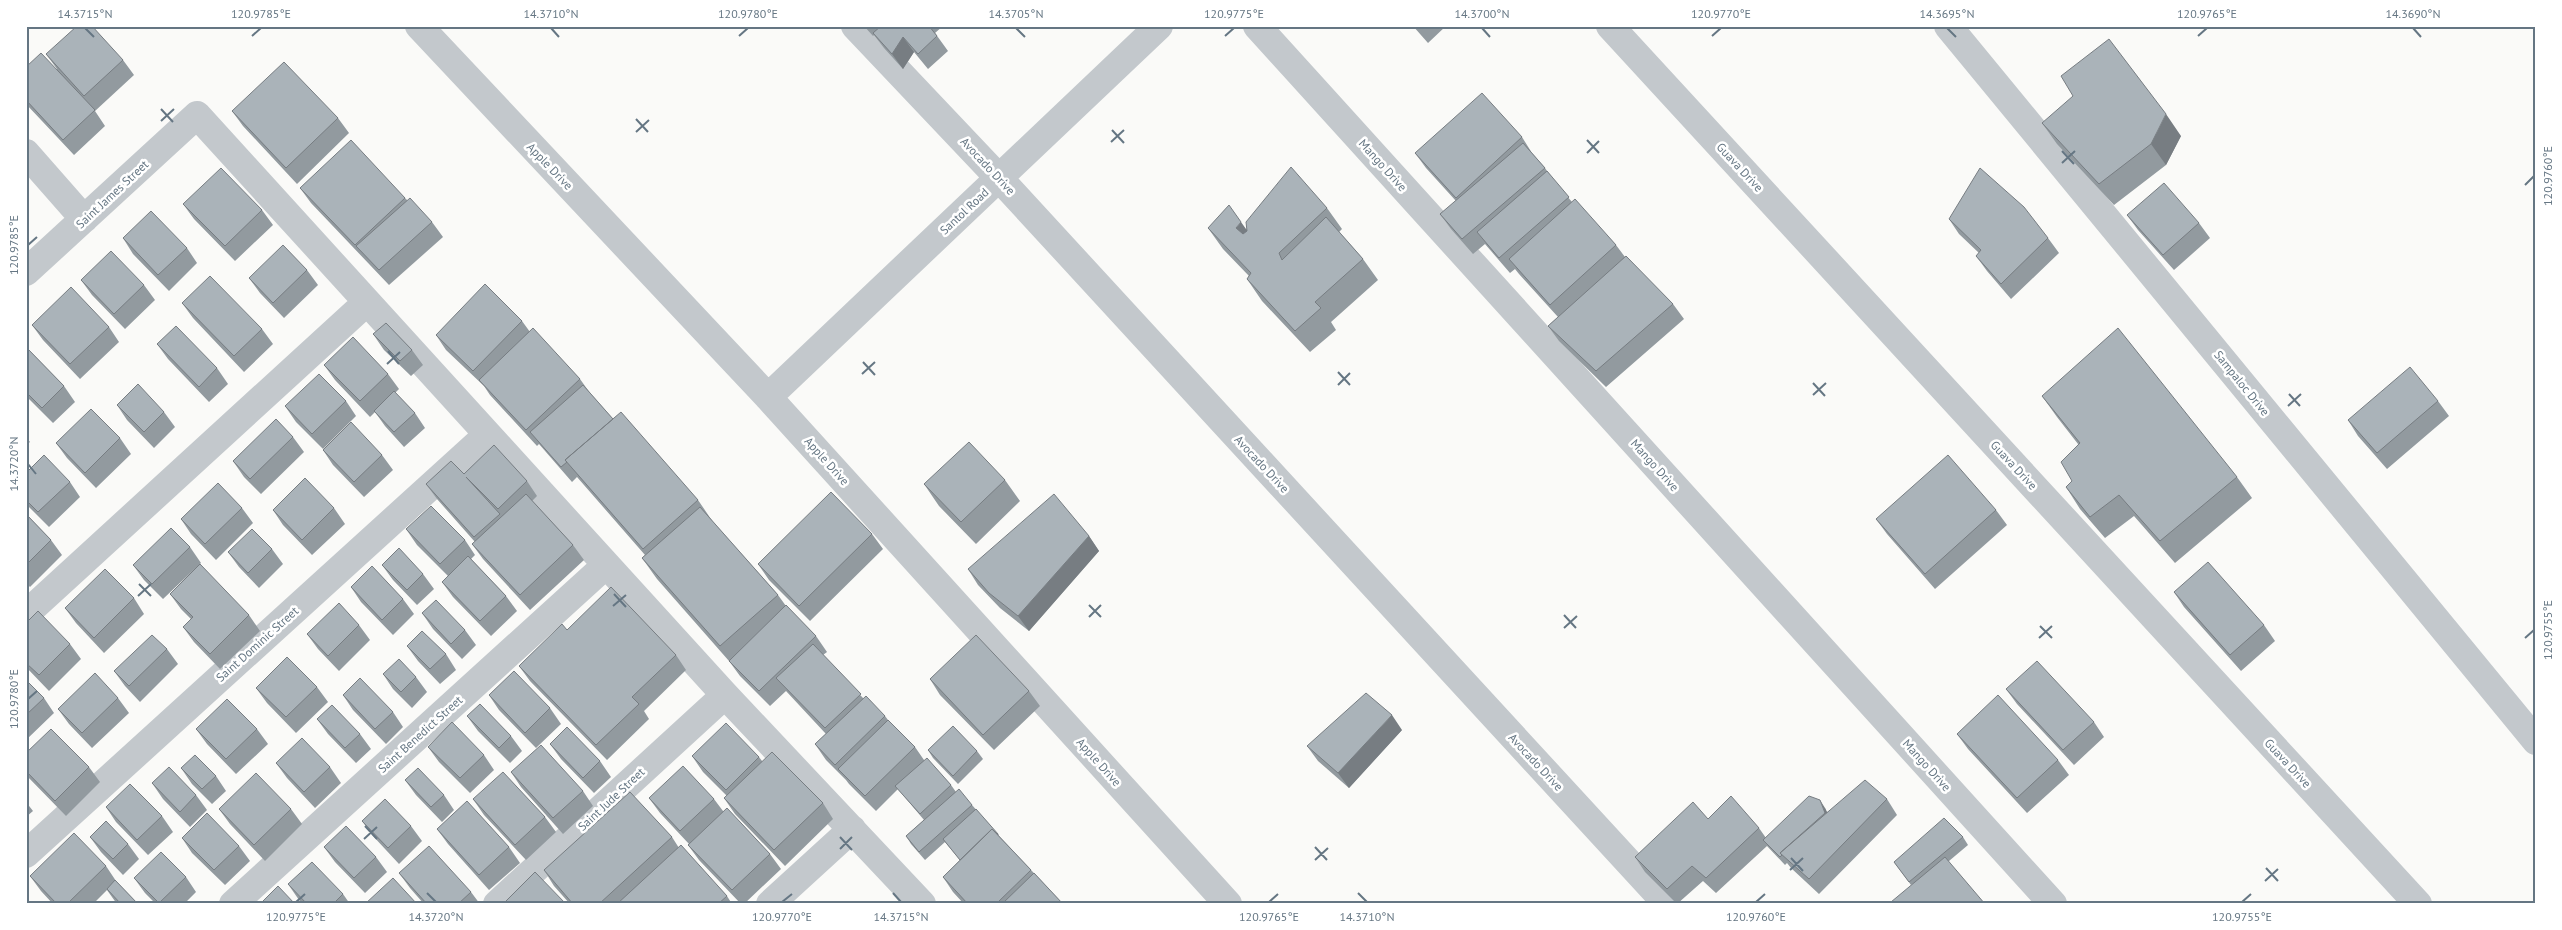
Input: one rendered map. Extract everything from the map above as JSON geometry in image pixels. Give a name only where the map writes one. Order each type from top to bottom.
[{"type":"street","name":"Apple Drive","points":[[419,26],[768,396],[1228,904]]},
{"type":"street","name":"Avocado Drive","points":[[855,26],[999,178],[1667,904]]},
{"type":"street","name":"Santol Road","points":[[768,396],[1159,26]]},
{"type":"street","name":"Mango Drive","points":[[1257,26],[2053,904]]},
{"type":"street","name":"Guava Drive","points":[[1610,26],[2418,904]]},
{"type":"street","name":"Sampaloc Drive","points":[[1948,26],[2536,741]]},
{"type":"street","name":"Saint James Street","points":[[26,272],[197,115],[367,302]]},
{"type":"street","points":[[26,153],[84,219]]},
{"type":"street","points":[[26,614],[367,302],[725,695],[922,904]]},
{"type":"street","name":"Saint Dominic Street","points":[[26,854],[487,434]]},
{"type":"street","name":"Saint Benedict Street","points":[[234,904],[606,564]]},
{"type":"street","name":"Saint Jude Street","points":[[497,904],[725,695]]},
{"type":"street","points":[[770,904],[852,829]]},
{"type":"building","points":[[77,26],[92,26],[123,60],[84,96],[46,54]]},
{"type":"building","points":[[881,26],[929,26],[937,36],[918,54],[903,37],[892,54],[873,33]]},
{"type":"building","points":[[2109,39],[2166,114],[2151,144],[2099,184],[2042,123],[2073,96],[2061,76]]},
{"type":"building","points":[[41,53],[95,110],[63,140],[26,100],[26,67]]},
{"type":"building","points":[[284,62],[338,118],[286,168],[232,111]]},
{"type":"building","points":[[1482,93],[1522,137],[1456,198],[1415,153]]},
{"type":"building","points":[[351,140],[405,198],[355,245],[300,188]]},
{"type":"building","points":[[1523,143],[1545,168],[1462,239],[1440,214]]},
{"type":"building","points":[[1291,167],[1327,208],[1279,253],[1282,260],[1326,217],[1363,259],[1315,302],[1321,308],[1295,331],[1247,279],[1251,273],[1208,228],[1229,205],[1241,222],[1236,228],[1243,234],[1247,231],[1246,222]]},
{"type":"building","points":[[221,168],[262,210],[225,246],[183,204]]},
{"type":"building","points":[[1980,168],[2024,207],[2048,238],[2001,284],[1976,256],[1981,250],[1949,219]]},
{"type":"building","points":[[1547,171],[1569,197],[1499,258],[1477,232]]},
{"type":"building","points":[[2164,183],[2199,223],[2163,255],[2127,215]]},
{"type":"building","points":[[410,198],[432,222],[379,270],[356,246]]},
{"type":"building","points":[[1575,199],[1616,245],[1550,305],[1509,259]]},
{"type":"building","points":[[151,211],[187,248],[158,275],[123,238]]},
{"type":"building","points":[[283,245],[307,270],[273,303],[249,278]]},
{"type":"building","points":[[111,251],[144,285],[114,314],[81,280]]},
{"type":"building","points":[[1626,256],[1673,304],[1596,371],[1548,326]]},
{"type":"building","points":[[210,276],[262,329],[234,356],[182,303]]},
{"type":"building","points":[[485,284],[522,321],[473,371],[436,335]]},
{"type":"building","points":[[71,287],[109,327],[70,364],[32,325]]},
{"type":"building","points":[[386,323],[412,350],[400,361],[373,334]]},
{"type":"building","points":[[176,326],[217,368],[199,387],[157,344]]},
{"type":"building","points":[[533,328],[580,379],[526,430],[479,380]]},
{"type":"building","points":[[2118,328],[2237,477],[2160,541],[2119,495],[2090,517],[2066,487],[2072,481],[2061,462],[2080,443],[2042,396]]},
{"type":"building","points":[[353,337],[388,374],[360,401],[324,365]]},
{"type":"building","points":[[26,347],[64,386],[42,408],[26,392]]},
{"type":"building","points":[[2410,367],[2438,401],[2377,453],[2348,420]]},
{"type":"building","points":[[319,374],[346,401],[312,434],[285,406]]},
{"type":"building","points":[[138,384],[164,412],[144,432],[117,405]]},
{"type":"building","points":[[583,385],[613,419],[565,460],[567,462],[561,467],[530,432]]},
{"type":"building","points":[[394,391],[415,413],[394,432],[374,411]]},
{"type":"building","points":[[91,409],[120,438],[85,473],[56,443]]},
{"type":"building","points":[[621,412],[698,500],[643,549],[565,460]]},
{"type":"building","points":[[276,419],[293,437],[250,479],[233,461]]},
{"type":"building","points":[[351,422],[382,455],[354,482],[323,450]]},
{"type":"building","points":[[969,442],[1005,480],[961,522],[924,484]]},
{"type":"building","points":[[494,445],[527,481],[498,509],[466,477],[500,514],[474,537],[426,484],[451,461],[464,474]]},
{"type":"building","points":[[44,455],[70,482],[38,512],[26,500],[26,473]]},
{"type":"building","points":[[1948,455],[1996,510],[1925,574],[1876,519]]},
{"type":"building","points":[[305,478],[334,508],[302,540],[273,510]]},
{"type":"building","points":[[218,483],[242,508],[205,544],[181,519]]},
{"type":"building","points":[[831,492],[872,534],[799,606],[758,564]]},
{"type":"building","points":[[526,494],[573,545],[520,595],[472,544]]},
{"type":"building","points":[[1054,494],[1089,536],[1018,616],[989,593],[968,569]]},
{"type":"building","points":[[431,506],[465,540],[440,564],[406,529]]},
{"type":"building","points":[[700,507],[778,595],[720,646],[642,558]]},
{"type":"building","points":[[26,514],[51,540],[26,565]]},
{"type":"building","points":[[171,528],[190,547],[152,584],[133,565]]},
{"type":"building","points":[[252,529],[272,549],[248,573],[228,552]]},
{"type":"building","points":[[399,548],[423,574],[407,590],[382,565]]},
{"type":"building","points":[[468,556],[506,596],[480,621],[442,582]]},
{"type":"building","points":[[2208,562],[2264,625],[2230,655],[2174,592]]},
{"type":"building","points":[[200,564],[249,615],[210,654],[183,627],[193,617],[170,594]]},
{"type":"building","points":[[372,566],[403,599],[382,620],[351,587]]},
{"type":"building","points":[[105,569],[134,598],[94,638],[65,608]]},
{"type":"building","points":[[611,587],[676,655],[632,697],[639,704],[596,745],[519,666],[562,624],[567,630]]},
{"type":"building","points":[[436,600],[465,630],[451,644],[422,613]]},
{"type":"building","points":[[339,603],[359,625],[328,656],[307,634]]},
{"type":"building","points":[[786,605],[816,636],[759,691],[729,661]]},
{"type":"building","points":[[38,611],[70,644],[39,675],[26,663],[26,623]]},
{"type":"building","points":[[422,631],[446,654],[430,669],[407,646]]},
{"type":"building","points":[[152,635],[167,649],[129,686],[114,671]]},
{"type":"building","points":[[976,635],[1029,691],[983,735],[930,679]]},
{"type":"building","points":[[813,644],[861,694],[825,728],[776,678]]},
{"type":"building","points":[[287,657],[317,687],[286,717],[256,688]]},
{"type":"building","points":[[399,659],[416,677],[401,692],[383,674]]},
{"type":"building","points":[[2037,661],[2094,722],[2063,750],[2006,689]]},
{"type":"building","points":[[514,671],[550,708],[525,733],[489,695]]},
{"type":"building","points":[[95,673],[118,698],[82,733],[58,709]]},
{"type":"building","points":[[360,678],[393,712],[375,729],[343,695]]},
{"type":"building","points":[[26,680],[44,698],[26,715]]},
{"type":"building","points":[[1366,693],[1392,715],[1338,773],[1307,746]]},
{"type":"building","points":[[1998,695],[2058,760],[2017,798],[1957,734]]},
{"type":"building","points":[[866,696],[885,716],[835,765],[815,744]]},
{"type":"building","points":[[227,699],[257,729],[226,759],[196,729]]},
{"type":"building","points":[[480,704],[511,736],[499,748],[467,716]]},
{"type":"building","points":[[332,705],[360,734],[345,748],[317,719]]},
{"type":"building","points":[[888,720],[915,747],[865,796],[838,769]]},
{"type":"building","points":[[452,722],[484,755],[460,778],[428,747]]},
{"type":"building","points":[[726,723],[759,757],[726,790],[692,756]]},
{"type":"building","points":[[953,726],[977,751],[953,776],[928,750]]},
{"type":"building","points":[[567,727],[600,761],[583,778],[550,744]]},
{"type":"building","points":[[51,729],[89,767],[55,801],[26,771],[26,753]]},
{"type":"building","points":[[302,738],[330,767],[304,792],[276,763]]},
{"type":"building","points":[[541,745],[583,791],[553,818],[511,772]]},
{"type":"building","points":[[772,752],[823,803],[774,850],[724,798]]},
{"type":"building","points":[[195,755],[216,776],[202,789],[181,768]]},
{"type":"building","points":[[927,758],[951,785],[920,814],[895,786]]},
{"type":"building","points":[[683,766],[714,799],[680,831],[649,798]]},
{"type":"building","points":[[169,767],[196,795],[180,812],[152,783]]},
{"type":"building","points":[[418,768],[444,795],[431,807],[405,780]]},
{"type":"building","points":[[503,772],[545,817],[515,845],[473,799]]},
{"type":"building","points":[[256,773],[291,809],[254,845],[219,809]]},
{"type":"building","points":[[1865,780],[1887,799],[1809,879],[1780,853]]},
{"type":"building","points":[[130,784],[162,816],[137,840],[106,807]]},
{"type":"building","points":[[959,789],[972,805],[919,852],[906,836]]},
{"type":"building","points":[[630,792],[672,837],[599,904],[573,904],[544,870]]},
{"type":"building","points":[[1731,796],[1759,828],[1706,878],[1692,866],[1667,889],[1635,857],[1693,802],[1708,819]]},
{"type":"building","points":[[1809,796],[1820,800],[1825,813],[1780,853],[1782,855],[1780,857],[1763,840]]},
{"type":"building","points":[[385,799],[411,826],[388,848],[362,821]]},
{"type":"building","points":[[467,801],[509,847],[479,875],[437,829]]},
{"type":"building","points":[[727,808],[770,854],[732,890],[688,845]]},
{"type":"building","points":[[976,809],[998,835],[992,829],[960,860],[943,839]]},
{"type":"building","points":[[207,813],[239,846],[214,870],[182,838]]},
{"type":"building","points":[[1944,818],[1963,837],[1909,882],[1894,862]]},
{"type":"building","points":[[106,821],[128,844],[113,859],[90,837]]},
{"type":"building","points":[[346,826],[376,857],[354,878],[324,847]]},
{"type":"building","points":[[992,829],[1031,870],[996,904],[968,904],[943,877]]},
{"type":"building","points":[[74,833],[106,866],[67,904],[57,904],[30,876]]},
{"type":"building","points":[[681,845],[727,896],[718,904],[617,904]]},
{"type":"building","points":[[429,846],[471,892],[458,904],[427,904],[399,873]]},
{"type":"building","points":[[161,852],[186,877],[159,903],[134,878]]},
{"type":"building","points":[[1945,857],[1985,904],[1893,904],[1891,902]]},
{"type":"building","points":[[312,862],[343,894],[333,904],[307,904],[288,884]]},
{"type":"building","points":[[535,872],[566,904],[503,904]]},
{"type":"building","points":[[1034,873],[1063,904],[1002,904]]},
{"type":"building","points":[[393,878],[417,904],[365,904]]},
{"type":"building","points":[[115,880],[138,904],[121,904],[107,889]]},
{"type":"building","points":[[278,886],[295,904],[260,904]]}]
